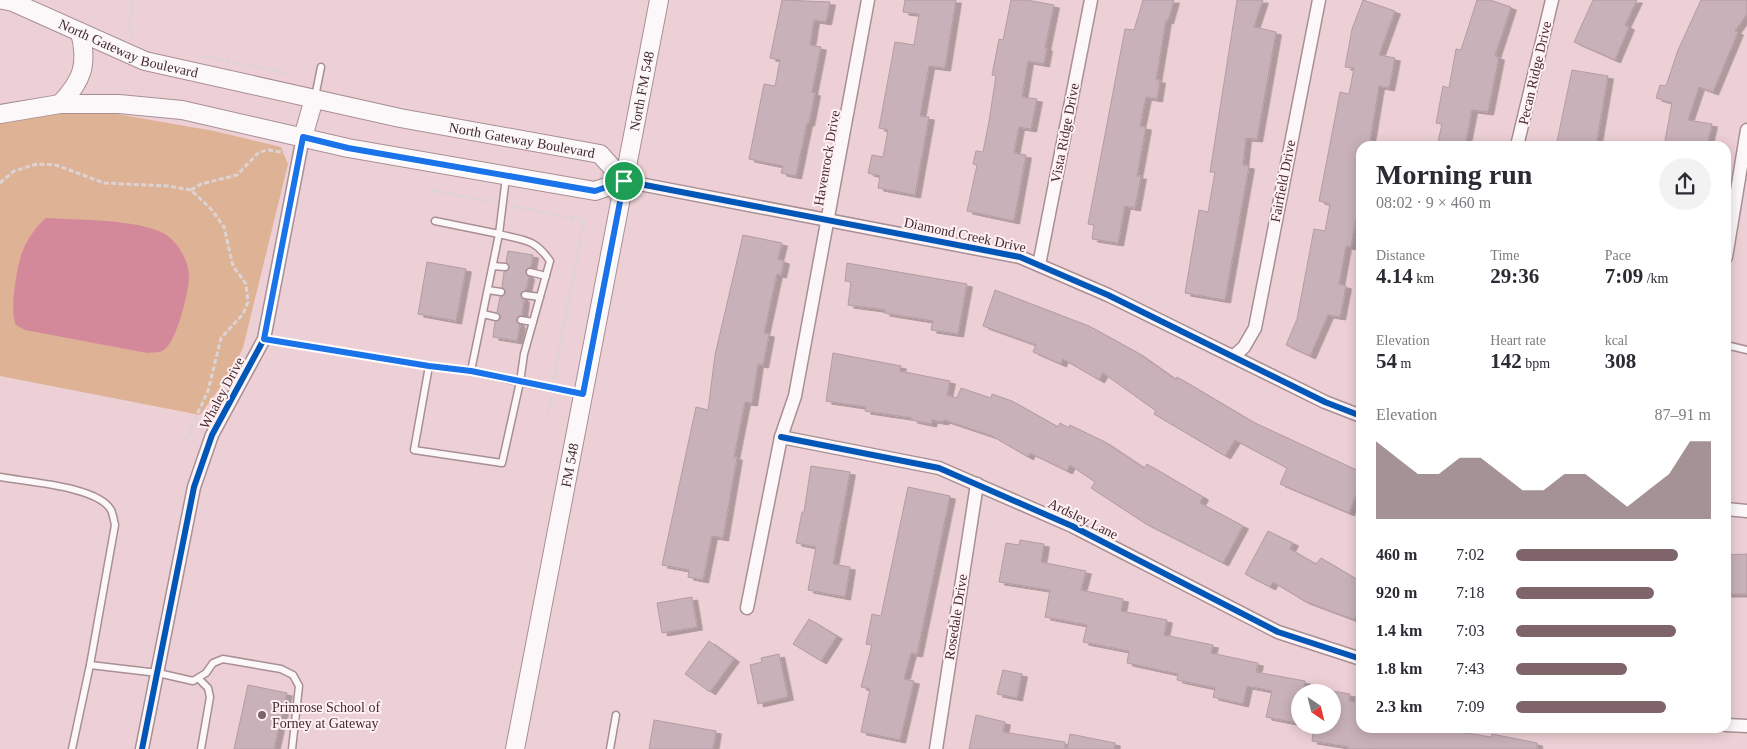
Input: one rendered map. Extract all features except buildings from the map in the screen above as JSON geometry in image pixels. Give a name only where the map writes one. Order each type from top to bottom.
[{"type":"main road","name":"North Gateway Boulevard","points":[[3,0],[145,61],[400,118],[600,154],[624,181]]},
{"type":"main road","name":"North FM 548","points":[[624,181],[659,0]]},
{"type":"main road","points":[[60,104],[74,90],[83,72],[84,51],[80,32]]},
{"type":"main road","points":[[303,137],[314,99]]},
{"type":"main road","points":[[0,114],[60,104],[119,104],[182,110],[348,148],[595,191],[624,181]]},
{"type":"main road","name":"FM 548","points":[[515,749],[624,181]]},
{"type":"street","name":"Havenrock Drive","points":[[747,608],[781,437],[796,396],[868,0]]},
{"type":"street","name":"Vista Ridge Drive","points":[[1039,265],[1091,0]]},
{"type":"street","name":"Fairfield Drive","points":[[1234,356],[1244,347],[1255,328],[1319,0]]},
{"type":"street","name":"Pecan Ridge Drive","points":[[1518,141],[1552,0]]},
{"type":"street","points":[[1731,227],[1747,130]]},
{"type":"street","name":"Whaley Drive","points":[[142,749],[194,487],[212,435],[264,339],[303,137]]},
{"type":"street","name":"Diamond Creek Drive","points":[[624,181],[1020,257],[1108,295],[1325,402],[1356,414]]},
{"type":"street","name":"Ardsley Lane","points":[[781,437],[939,468],[1072,526],[1278,632],[1356,657]]},
{"type":"street","name":"Rosedale Drive","points":[[936,749],[977,484]]},
{"type":"street","points":[[1731,509],[1747,511]]},
{"type":"street","points":[[1731,725],[1747,726]]},
{"type":"lane","points":[[314,99],[321,67]]},
{"type":"lane","points":[[471,371],[499,234],[506,175]]},
{"type":"lane","points":[[429,366],[414,450],[502,463],[520,382],[524,354],[550,261],[540,247],[531,242],[435,221]]},
{"type":"lane","points":[[492,266],[505,267]]},
{"type":"lane","points":[[530,272],[546,276]]},
{"type":"lane","points":[[488,290],[501,292]]},
{"type":"lane","points":[[525,295],[540,297]]},
{"type":"lane","points":[[483,314],[496,317]]},
{"type":"lane","points":[[521,320],[532,322]]},
{"type":"lane","points":[[264,339],[471,371],[583,394]]},
{"type":"lane","points":[[1731,346],[1747,350]]},
{"type":"lane","points":[[0,477],[85,492],[100,499],[110,509],[115,525],[90,666],[72,749]]},
{"type":"lane","points":[[90,666],[158,673],[193,681],[199,679],[213,664],[223,659],[281,669],[293,675],[299,686],[292,749]]},
{"type":"lane","points":[[199,679],[208,688],[210,697],[201,749]]},
{"type":"lane","points":[[610,749],[616,715]]},
{"type":"path","points":[[132,0],[131,34],[134,40],[141,42]]},
{"type":"path","points":[[197,54],[290,74]]},
{"type":"path","points":[[191,190],[201,184],[237,175],[259,152],[269,150],[300,157]]},
{"type":"path","points":[[0,183],[14,171],[37,164],[56,164],[104,183],[168,186],[191,190],[202,198],[224,227],[233,266],[246,284],[248,302],[244,314],[222,338],[208,391],[184,443]]},
{"type":"shaded area","points":[[100,111],[214,131],[281,147],[288,164],[243,348],[228,377],[200,415],[0,376],[0,122],[51,113]]},
{"type":"shaded area","points":[[46,218],[106,221],[137,225],[163,233],[178,246],[185,258],[189,277],[181,317],[167,347],[161,352],[147,353],[25,330],[16,325],[13,310],[16,277],[21,257],[30,237]]},
{"type":"cycle path","points":[[142,749],[194,487],[212,435],[264,339],[303,137]]},
{"type":"cycle path","points":[[624,181],[1020,257],[1108,295],[1325,402],[1356,414]]},
{"type":"cycle path","points":[[781,437],[939,468],[1072,526],[1278,632],[1356,657]]},
{"type":"place","name":"Primrose School of Forney at Gateway","points":[[262,715]]},
{"type":"route","points":[[303,137],[348,148],[595,191],[624,181],[583,394],[471,371],[264,339],[303,137]]}]
